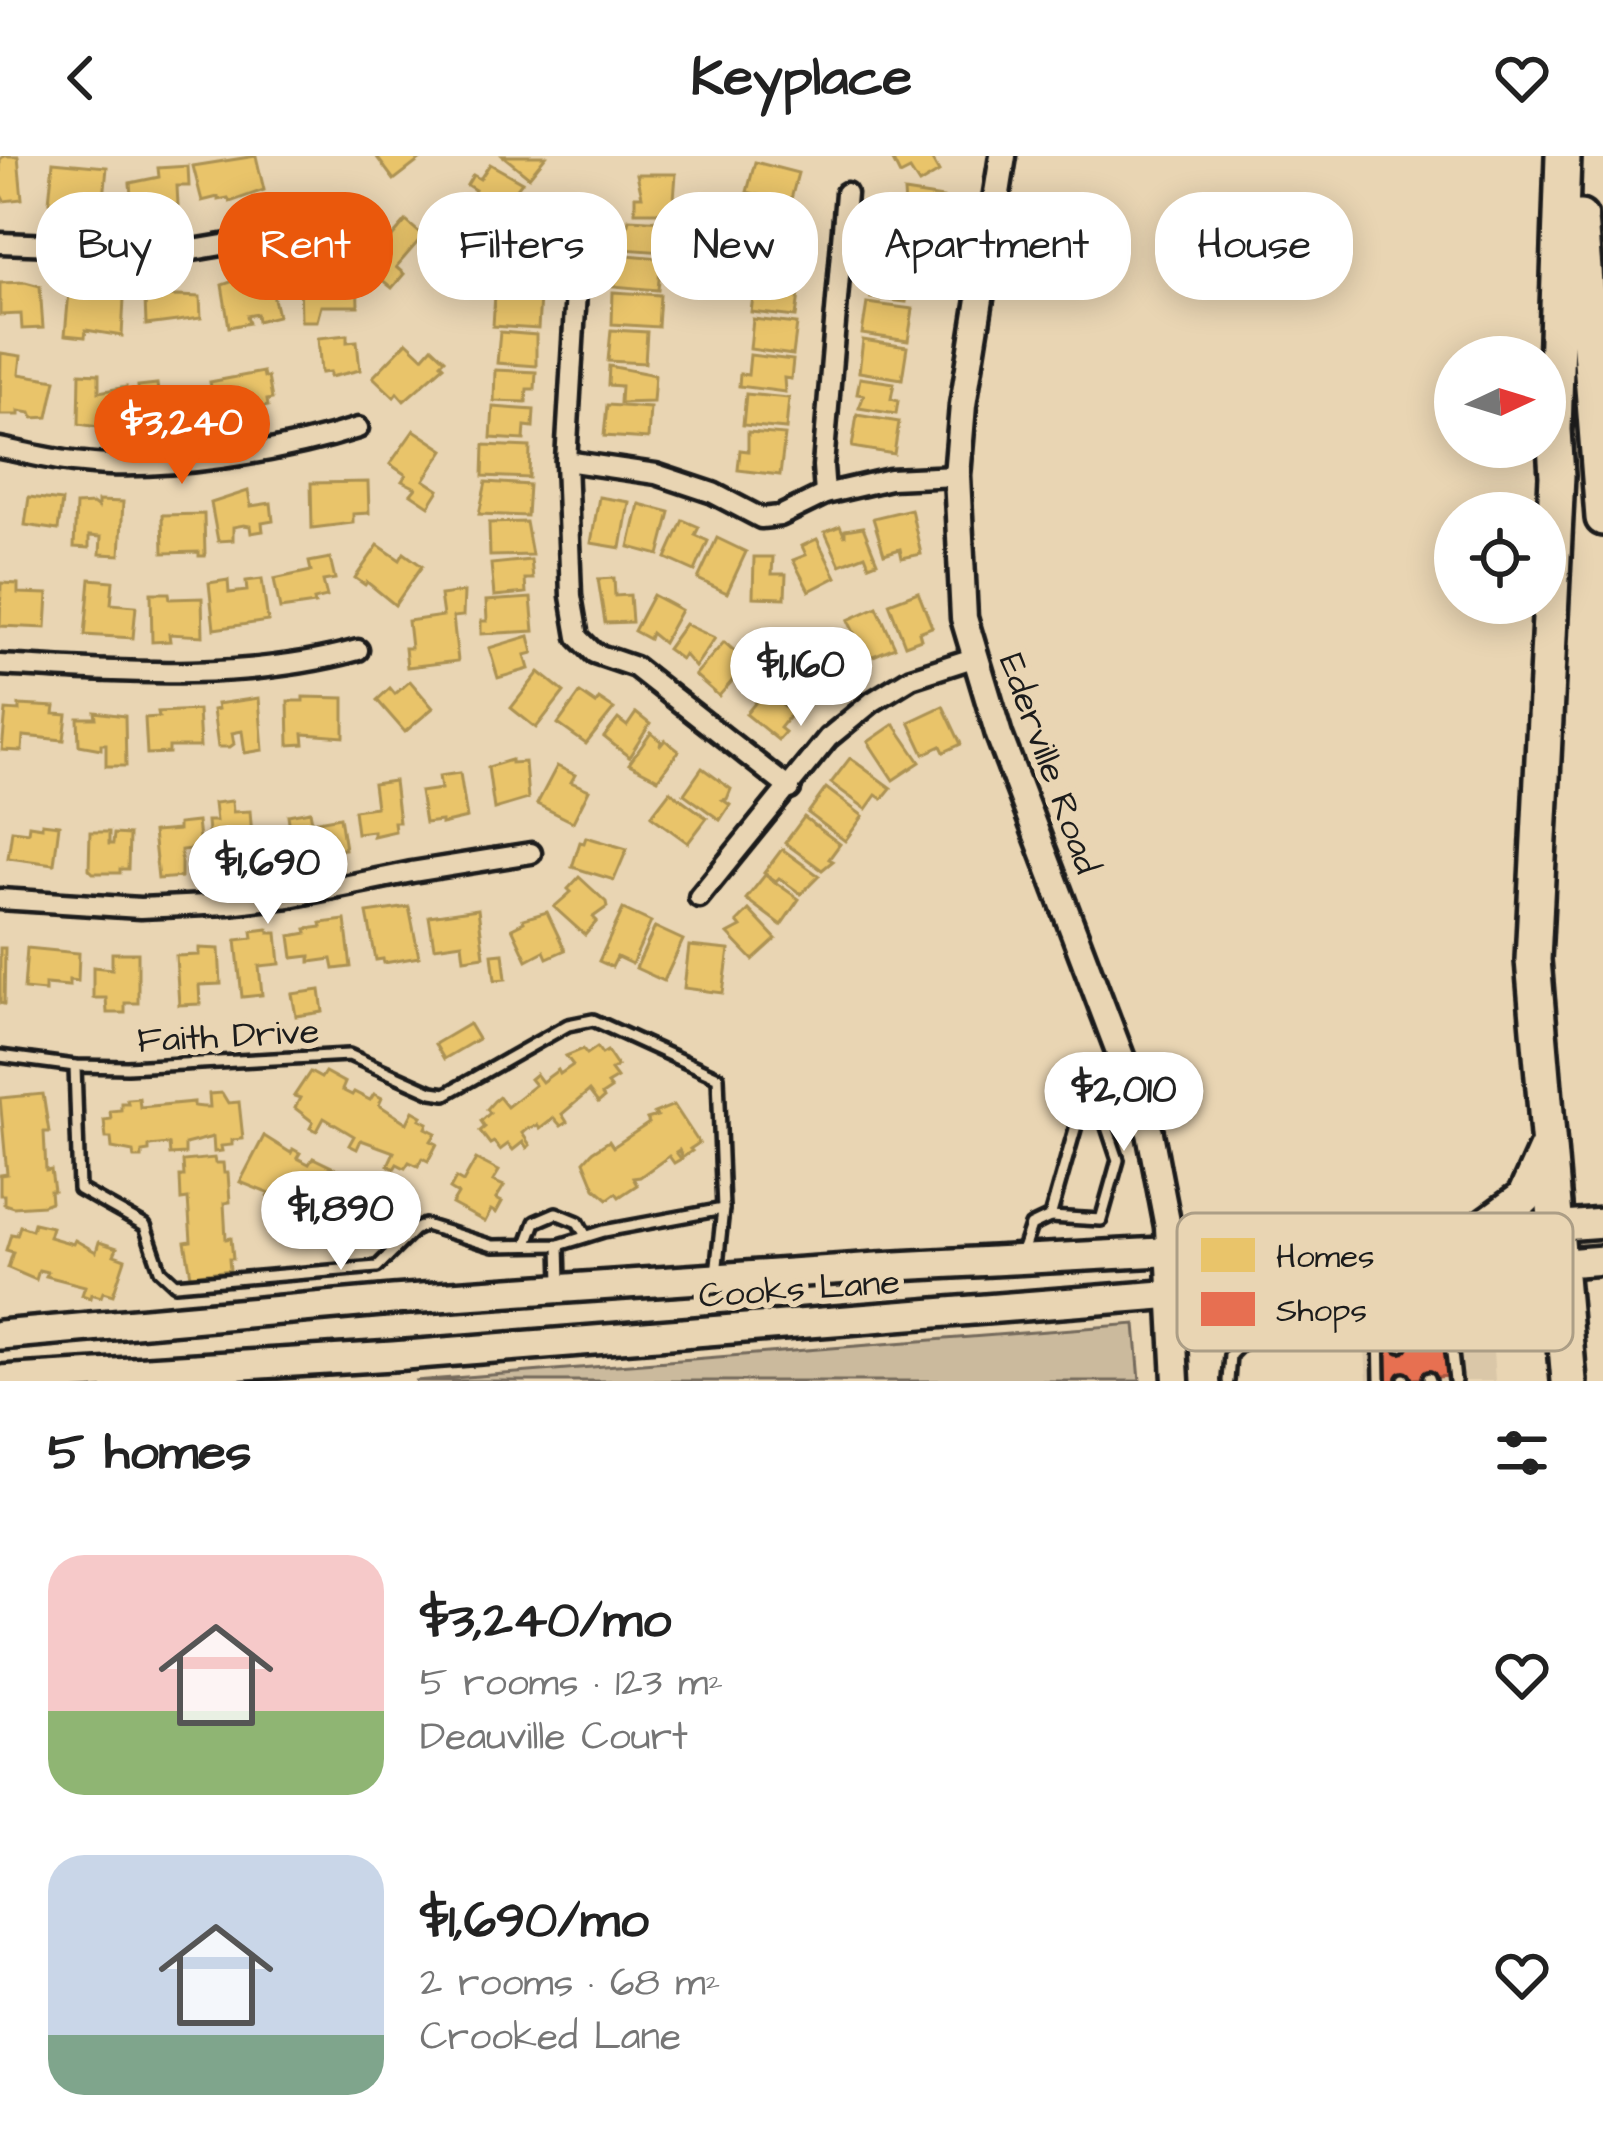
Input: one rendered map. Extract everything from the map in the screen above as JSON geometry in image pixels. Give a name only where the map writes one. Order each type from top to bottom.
[{"type":"highway","points":[[1553,1213],[1533,960],[1557,476],[1554,430],[1563,156]]},
{"type":"highway","points":[[1575,156],[1603,518]]},
{"type":"highway","points":[[1503,1213],[1524,1198],[1547,1147]]},
{"type":"highway","points":[[1566,1351],[1569,1381]]},
{"type":"main road","name":"Cooks Lane","points":[[1573,1225],[1603,1223]]},
{"type":"main road","name":"Cooks Lane","points":[[0,1335],[560,1289],[1177,1252]]},
{"type":"main road","name":"Cooks Lane","points":[[1573,1263],[1603,1260]]},
{"type":"main road","points":[[877,1268],[880,1318]]},
{"type":"main road","points":[[560,1289],[562,1341]]},
{"type":"main road","name":"Cooks Lane","points":[[0,1381],[1177,1295]]},
{"type":"street","name":"Ederville Road","points":[[1003,156],[963,405],[958,476],[964,618],[998,735],[1150,1133],[1169,1252],[1176,1381]]},
{"type":"street","points":[[825,494],[823,466],[842,240]]},
{"type":"street","points":[[0,244],[193,250],[218,246]]},
{"type":"street","points":[[576,300],[566,461],[571,596],[578,637],[594,653],[635,667],[790,789]]},
{"type":"street","points":[[0,448],[83,464],[134,465],[262,450],[322,440],[358,428]]},
{"type":"street","points":[[566,461],[656,474],[713,493],[761,518],[780,517],[825,494],[890,479],[958,476]]},
{"type":"street","points":[[0,664],[144,674],[296,663],[358,650]]},
{"type":"street","points":[[699,897],[828,738],[910,678],[973,658]]},
{"type":"street","points":[[0,898],[140,908],[228,904],[531,853]]},
{"type":"lane","name":"Faith Drive","points":[[75,1066],[350,1055],[446,1094],[568,1024],[593,1020],[718,1077],[723,1209],[716,1280]]},
{"type":"lane","points":[[0,1057],[75,1066],[80,1190],[145,1226],[160,1270],[175,1284],[376,1268],[425,1225],[493,1246],[559,1245],[723,1209]]},
{"type":"lane","points":[[1050,1217],[1081,1108],[1133,1084]]},
{"type":"lane","points":[[1019,1261],[1031,1226],[1050,1217],[1100,1220],[1118,1160],[1098,1100]]},
{"type":"lane","points":[[1066,1163],[1079,1166]]},
{"type":"lane","points":[[1060,1182],[1073,1186]]},
{"type":"lane","points":[[526,1244],[535,1222],[556,1213],[578,1222],[586,1236]]},
{"type":"lane","points":[[559,1245],[560,1289]]},
{"type":"lane","points":[[1228,1381],[1234,1351]]},
{"type":"lane","points":[[1379,1351],[1380,1381]]},
{"type":"lane","points":[[1452,1351],[1455,1381]]},
{"type":"shaded area","points":[[1135,1324],[1140,1381],[415,1381]]},
{"type":"shaded area","points":[[1365,1351],[1493,1351],[1495,1381],[1367,1381]]},
{"type":"building: Homes","points":[[18,156],[22,199],[4,201],[0,193],[0,159]]},
{"type":"building: Homes","points":[[256,156],[264,190],[218,192],[218,197],[202,201],[193,166]]},
{"type":"building: Homes","points":[[376,156],[425,156],[394,180]]},
{"type":"building: Homes","points":[[503,156],[546,156],[529,177]]},
{"type":"building: Homes","points":[[930,156],[939,172],[919,184],[910,170],[900,175],[892,159]]},
{"type":"building: Homes","points":[[53,162],[107,167],[105,192],[50,192]]},
{"type":"building: Homes","points":[[755,162],[798,173],[793,192],[747,192]]},
{"type":"building: Homes","points":[[490,164],[522,182],[514,192],[474,192],[467,185],[473,175],[480,179]]},
{"type":"building: Homes","points":[[188,166],[189,186],[177,186],[177,192],[131,192],[130,183],[159,177],[158,168]]},
{"type":"building: Homes","points":[[637,174],[676,174],[675,192],[651,192],[651,212],[635,212],[635,196],[642,196]]},
{"type":"building: Homes","points":[[629,219],[651,220],[651,251],[627,249]]},
{"type":"building: Homes","points":[[406,221],[417,231],[417,243],[396,267],[404,274],[393,287],[393,236]]},
{"type":"building: Homes","points":[[627,255],[651,257],[651,289],[627,287]]},
{"type":"building: Homes","points":[[0,283],[36,285],[43,328],[22,329],[21,314],[0,315]]},
{"type":"building: Homes","points":[[627,293],[651,294],[651,300],[660,300],[658,327],[612,324],[613,300],[627,300]]},
{"type":"building: Homes","points":[[200,297],[201,318],[146,325],[145,300]]},
{"type":"building: Homes","points":[[68,300],[124,300],[122,336],[86,330],[85,337],[65,335]]},
{"type":"building: Homes","points":[[224,300],[274,300],[278,316],[258,321],[257,314],[247,316],[249,323],[229,327]]},
{"type":"building: Homes","points":[[301,300],[358,300],[358,306],[321,306],[317,321],[301,321]]},
{"type":"building: Homes","points":[[495,300],[540,300],[538,329],[493,326]]},
{"type":"building: Homes","points":[[753,300],[798,300],[796,317],[751,312]]},
{"type":"building: Homes","points":[[867,303],[913,309],[908,341],[862,334]]},
{"type":"building: Homes","points":[[753,319],[797,324],[793,355],[750,349]]},
{"type":"building: Homes","points":[[611,330],[647,332],[645,363],[608,361]]},
{"type":"building: Homes","points":[[500,332],[536,335],[536,366],[497,363]]},
{"type":"building: Homes","points":[[347,335],[347,342],[357,341],[360,370],[330,377],[330,372],[321,373],[318,338]]},
{"type":"building: Homes","points":[[863,340],[907,347],[902,379],[859,372]]},
{"type":"building: Homes","points":[[407,342],[423,357],[432,347],[445,359],[444,366],[404,401],[373,377]]},
{"type":"building: Homes","points":[[1,353],[21,356],[19,374],[56,380],[48,417],[33,418],[19,411],[19,415],[0,415]]},
{"type":"building: Homes","points":[[750,355],[793,360],[791,379],[784,378],[785,392],[739,386],[740,374],[748,375]]},
{"type":"building: Homes","points":[[609,366],[655,375],[653,402],[620,403],[621,386],[608,385]]},
{"type":"building: Homes","points":[[495,370],[536,372],[535,389],[527,389],[526,402],[494,401]]},
{"type":"building: Homes","points":[[263,372],[272,399],[267,400],[268,406],[217,416],[210,382]]},
{"type":"building: Homes","points":[[80,373],[99,374],[99,392],[126,387],[125,426],[98,430],[79,424]]},
{"type":"building: Homes","points":[[860,378],[894,383],[891,399],[898,401],[896,414],[859,408],[864,395],[857,394]]},
{"type":"building: Homes","points":[[157,384],[158,392],[197,389],[200,424],[141,429],[138,386]]},
{"type":"building: Homes","points":[[746,394],[789,398],[786,429],[743,425]]},
{"type":"building: Homes","points":[[607,405],[650,408],[648,439],[604,436]]},
{"type":"building: Homes","points":[[493,407],[534,410],[533,427],[525,426],[524,440],[491,438]]},
{"type":"building: Homes","points":[[857,415],[899,422],[894,454],[852,447]]},
{"type":"building: Homes","points":[[414,430],[444,450],[424,480],[439,490],[429,506],[411,494],[416,488],[402,481],[406,475],[390,464]]},
{"type":"building: Homes","points":[[748,432],[785,435],[780,475],[738,470],[740,450],[748,451]]},
{"type":"building: Homes","points":[[484,445],[530,447],[529,478],[483,476]]},
{"type":"building: Homes","points":[[368,482],[369,513],[353,514],[353,523],[312,528],[311,483]]},
{"type":"building: Homes","points":[[486,482],[529,485],[527,516],[479,514]]},
{"type":"building: Homes","points":[[248,491],[251,506],[271,503],[273,521],[262,523],[263,531],[251,533],[250,526],[233,527],[233,540],[218,541],[211,503]]},
{"type":"building: Homes","points":[[29,497],[62,501],[58,530],[25,525]]},
{"type":"building: Homes","points":[[599,497],[629,502],[621,548],[591,543]]},
{"type":"building: Homes","points":[[98,501],[123,502],[120,555],[100,554],[101,537],[89,536],[89,548],[74,547],[76,505],[98,508]]},
{"type":"building: Homes","points":[[639,504],[670,512],[659,555],[629,547]]},
{"type":"building: Homes","points":[[911,509],[921,554],[902,558],[900,549],[884,554],[873,518]]},
{"type":"building: Homes","points":[[204,514],[205,556],[163,553],[162,515]]},
{"type":"building: Homes","points":[[683,520],[699,527],[695,535],[708,541],[695,571],[666,558]]},
{"type":"building: Homes","points":[[526,522],[532,555],[490,556],[489,523]]},
{"type":"building: Homes","points":[[840,526],[845,537],[845,530],[863,527],[877,562],[869,565],[865,555],[840,565],[825,532]]},
{"type":"building: Homes","points":[[717,538],[746,552],[727,593],[698,579]]},
{"type":"building: Homes","points":[[817,539],[836,577],[809,591],[793,560],[806,555],[802,546]]},
{"type":"building: Homes","points":[[378,545],[400,560],[404,553],[422,566],[395,605],[355,578]]},
{"type":"building: Homes","points":[[754,557],[773,557],[772,574],[786,574],[785,598],[753,597]]},
{"type":"building: Homes","points":[[330,558],[335,579],[323,581],[327,597],[314,600],[315,604],[280,609],[274,579],[311,571],[309,562]]},
{"type":"building: Homes","points":[[531,560],[533,579],[525,579],[526,593],[494,596],[491,564]]},
{"type":"building: Homes","points":[[614,578],[615,596],[630,595],[632,622],[605,623],[598,579]]},
{"type":"building: Homes","points":[[90,579],[113,581],[111,604],[136,606],[133,638],[85,635]]},
{"type":"building: Homes","points":[[262,579],[268,621],[214,629],[209,583],[228,580],[229,593],[247,591],[246,581]]},
{"type":"building: Homes","points":[[1,583],[18,584],[18,593],[48,594],[46,628],[0,626]]},
{"type":"building: Homes","points":[[464,592],[463,616],[453,617],[458,661],[407,667],[408,621],[443,616],[440,595]]},
{"type":"building: Homes","points":[[918,592],[932,627],[919,632],[921,639],[905,645],[889,603]]},
{"type":"building: Homes","points":[[151,593],[169,593],[170,599],[202,598],[203,636],[169,634],[170,641],[152,642]]},
{"type":"building: Homes","points":[[653,595],[681,610],[663,643],[651,633],[649,639],[634,631]]},
{"type":"building: Homes","points":[[531,598],[534,631],[481,634],[481,621],[487,621],[486,601]]},
{"type":"building: Homes","points":[[877,607],[895,647],[866,659],[848,620]]},
{"type":"building: Homes","points":[[685,624],[715,638],[695,667],[684,654],[681,659],[667,649]]},
{"type":"building: Homes","points":[[832,631],[853,659],[833,683],[808,650]]},
{"type":"building: Homes","points":[[529,636],[533,653],[525,655],[529,669],[498,678],[489,648]]},
{"type":"building: Homes","points":[[724,642],[748,663],[719,696],[695,675]]},
{"type":"building: Homes","points":[[797,654],[826,686],[803,707],[773,675]]},
{"type":"building: Homes","points":[[539,672],[564,692],[536,728],[511,708]]},
{"type":"building: Homes","points":[[410,681],[433,708],[405,732],[377,700],[390,688],[395,694]]},
{"type":"building: Homes","points":[[765,691],[792,713],[780,728],[785,732],[778,740],[746,714]]},
{"type":"building: Homes","points":[[580,693],[614,709],[586,744],[558,724]]},
{"type":"building: Homes","points":[[303,697],[344,698],[344,737],[303,734],[304,744],[289,745],[288,701],[303,701]]},
{"type":"building: Homes","points":[[259,698],[263,750],[245,753],[242,731],[232,733],[230,747],[218,747],[213,710],[218,709],[217,704]]},
{"type":"building: Homes","points":[[19,705],[55,707],[54,714],[67,715],[64,740],[23,736],[22,751],[2,750],[6,710],[19,711]]},
{"type":"building: Homes","points":[[943,706],[961,744],[924,754],[909,722]]},
{"type":"building: Homes","points":[[198,710],[200,747],[169,747],[169,753],[147,754],[145,718],[159,717],[158,712]]},
{"type":"building: Homes","points":[[95,712],[125,716],[126,766],[106,766],[106,744],[101,749],[79,745],[78,718],[96,718]]},
{"type":"building: Homes","points":[[636,713],[650,724],[629,757],[604,737],[618,719],[627,726]]},
{"type":"building: Homes","points":[[894,724],[920,762],[893,780],[868,742]]},
{"type":"building: Homes","points":[[651,733],[661,741],[660,746],[665,740],[679,751],[658,779],[629,764]]},
{"type":"building: Homes","points":[[850,758],[891,788],[882,799],[876,795],[866,809],[831,783]]},
{"type":"building: Homes","points":[[511,760],[525,762],[528,799],[494,809],[488,767]]},
{"type":"building: Homes","points":[[557,766],[575,775],[571,782],[589,790],[573,822],[537,804]]},
{"type":"building: Homes","points":[[702,768],[731,789],[723,800],[730,805],[720,820],[684,794]]},
{"type":"building: Homes","points":[[460,773],[467,818],[425,823],[420,792],[441,789],[439,776]]},
{"type":"building: Homes","points":[[394,781],[399,822],[394,822],[395,831],[373,836],[373,831],[357,833],[354,810],[376,807],[373,784]]},
{"type":"building: Homes","points":[[826,788],[863,816],[845,841],[808,813]]},
{"type":"building: Homes","points":[[670,791],[707,818],[688,843],[651,816]]},
{"type":"building: Homes","points":[[232,801],[233,812],[250,811],[254,860],[231,866],[230,849],[224,849],[225,866],[211,867],[207,821],[216,821],[214,803]]},
{"type":"building: Homes","points":[[310,811],[312,822],[340,817],[345,849],[294,855],[288,815]]},
{"type":"building: Homes","points":[[804,817],[840,844],[829,859],[833,861],[822,870],[785,843]]},
{"type":"building: Homes","points":[[197,822],[200,848],[181,850],[181,877],[158,879],[153,832]]},
{"type":"building: Homes","points":[[42,823],[59,825],[54,864],[8,858],[12,830],[28,832],[29,825],[42,827]]},
{"type":"building: Homes","points":[[90,832],[109,832],[109,844],[114,834],[129,835],[128,869],[93,873],[89,869]]},
{"type":"building: Homes","points":[[586,837],[627,849],[614,880],[572,867]]},
{"type":"building: Homes","points":[[782,849],[819,876],[801,894],[764,873]]},
{"type":"building: Homes","points":[[765,875],[799,899],[781,925],[746,899]]},
{"type":"building: Homes","points":[[579,877],[607,907],[593,917],[597,921],[585,935],[554,907]]},
{"type":"building: Homes","points":[[409,907],[419,957],[376,960],[367,913]]},
{"type":"building: Homes","points":[[478,909],[484,956],[464,959],[462,943],[434,947],[429,916]]},
{"type":"building: Homes","points":[[623,909],[651,922],[632,964],[617,957],[612,967],[599,961]]},
{"type":"building: Homes","points":[[749,910],[776,939],[753,960],[728,934],[741,927],[737,922]]},
{"type":"building: Homes","points":[[547,912],[565,950],[547,958],[544,951],[527,960],[512,928],[523,919]]},
{"type":"building: Homes","points":[[345,920],[351,967],[334,969],[332,959],[293,958],[290,936],[322,927],[321,923]]},
{"type":"building: Homes","points":[[655,927],[683,940],[664,981],[636,968]]},
{"type":"building: Homes","points":[[252,931],[277,933],[280,964],[259,966],[262,995],[242,997],[236,940],[253,938]]},
{"type":"building: Homes","points":[[689,946],[729,950],[723,993],[684,988]]},
{"type":"building: Homes","points":[[0,948],[5,948],[4,1004],[0,1003]]},
{"type":"building: Homes","points":[[27,948],[79,953],[78,981],[69,980],[69,986],[45,984],[45,991],[24,989]]},
{"type":"building: Homes","points":[[199,948],[219,949],[221,984],[199,985],[200,1004],[179,1005],[176,956],[199,955]]},
{"type":"building: Homes","points":[[112,953],[138,953],[138,1003],[125,1003],[125,1013],[107,1013],[106,998],[93,998],[93,967],[112,969]]},
{"type":"building: Homes","points":[[503,953],[506,979],[495,980],[492,954]]},
{"type":"building: Homes","points":[[320,990],[323,1012],[296,1016],[292,994]]},
{"type":"building: Homes","points":[[469,1024],[478,1039],[444,1059],[435,1044]]},
{"type":"building: Homes","points":[[597,1047],[602,1054],[607,1051],[617,1066],[611,1070],[617,1078],[607,1084],[611,1089],[604,1098],[598,1103],[589,1091],[562,1114],[567,1122],[561,1126],[554,1118],[540,1129],[537,1125],[527,1129],[522,1133],[530,1145],[527,1148],[523,1142],[513,1150],[508,1144],[500,1150],[494,1142],[490,1144],[480,1131],[494,1101],[499,1097],[507,1107],[535,1085],[530,1079],[536,1074],[542,1082],[573,1065],[566,1056],[583,1049],[587,1054]]},
{"type":"building: Homes","points":[[310,1072],[321,1078],[325,1072],[345,1083],[342,1090],[352,1095],[382,1098],[379,1105],[407,1123],[413,1111],[422,1116],[426,1128],[436,1133],[431,1141],[437,1144],[428,1161],[422,1158],[418,1166],[409,1162],[405,1168],[397,1164],[394,1169],[388,1165],[394,1152],[361,1140],[357,1149],[349,1145],[354,1136],[324,1118],[317,1131],[310,1128],[313,1122],[295,1108],[300,1098],[294,1096]]},
{"type":"building: Homes","points":[[222,1093],[228,1103],[239,1102],[243,1139],[221,1146],[222,1151],[214,1152],[213,1137],[185,1144],[185,1154],[170,1155],[169,1144],[149,1146],[142,1158],[134,1158],[133,1152],[112,1148],[111,1138],[106,1138],[104,1120],[111,1119],[110,1111],[121,1110],[127,1099],[139,1098],[140,1107],[194,1102],[194,1106],[210,1107],[209,1094]]},
{"type":"building: Homes","points":[[43,1094],[49,1132],[44,1132],[46,1171],[51,1170],[54,1191],[50,1191],[51,1202],[13,1207],[4,1204],[4,1195],[0,1195],[0,1175],[7,1174],[0,1098]]},
{"type":"building: Homes","points":[[674,1105],[699,1143],[683,1157],[676,1152],[681,1159],[674,1163],[669,1156],[633,1178],[637,1185],[608,1199],[595,1188],[584,1161],[609,1141],[613,1147],[649,1123],[647,1119],[657,1116],[654,1113]]},
{"type":"building: Homes","points":[[264,1136],[291,1153],[293,1149],[300,1153],[297,1158],[309,1164],[313,1158],[342,1172],[339,1178],[354,1186],[356,1181],[365,1185],[363,1189],[389,1199],[367,1244],[332,1228],[337,1220],[322,1212],[319,1219],[289,1204],[292,1198],[281,1192],[286,1184],[275,1201],[270,1194],[240,1182]]},
{"type":"building: Homes","points":[[214,1158],[228,1173],[226,1239],[231,1238],[233,1259],[229,1259],[230,1270],[191,1275],[185,1242],[191,1241],[188,1199],[181,1200],[180,1176],[184,1176],[183,1161]]},
{"type":"building: Homes","points":[[476,1159],[499,1171],[493,1181],[504,1186],[496,1199],[502,1202],[485,1222],[452,1204],[458,1194],[450,1189],[456,1178],[463,1182]]},
{"type":"building: Homes","points":[[34,1223],[52,1227],[49,1237],[73,1244],[75,1240],[96,1252],[99,1242],[117,1248],[114,1255],[125,1259],[113,1295],[103,1292],[101,1297],[91,1294],[90,1298],[82,1295],[85,1286],[46,1276],[48,1272],[39,1270],[36,1280],[8,1268],[11,1234],[17,1235],[20,1226],[32,1230]]},
{"type":"building: Shops","points":[[1382,1351],[1447,1351],[1449,1376],[1385,1381]]}]
